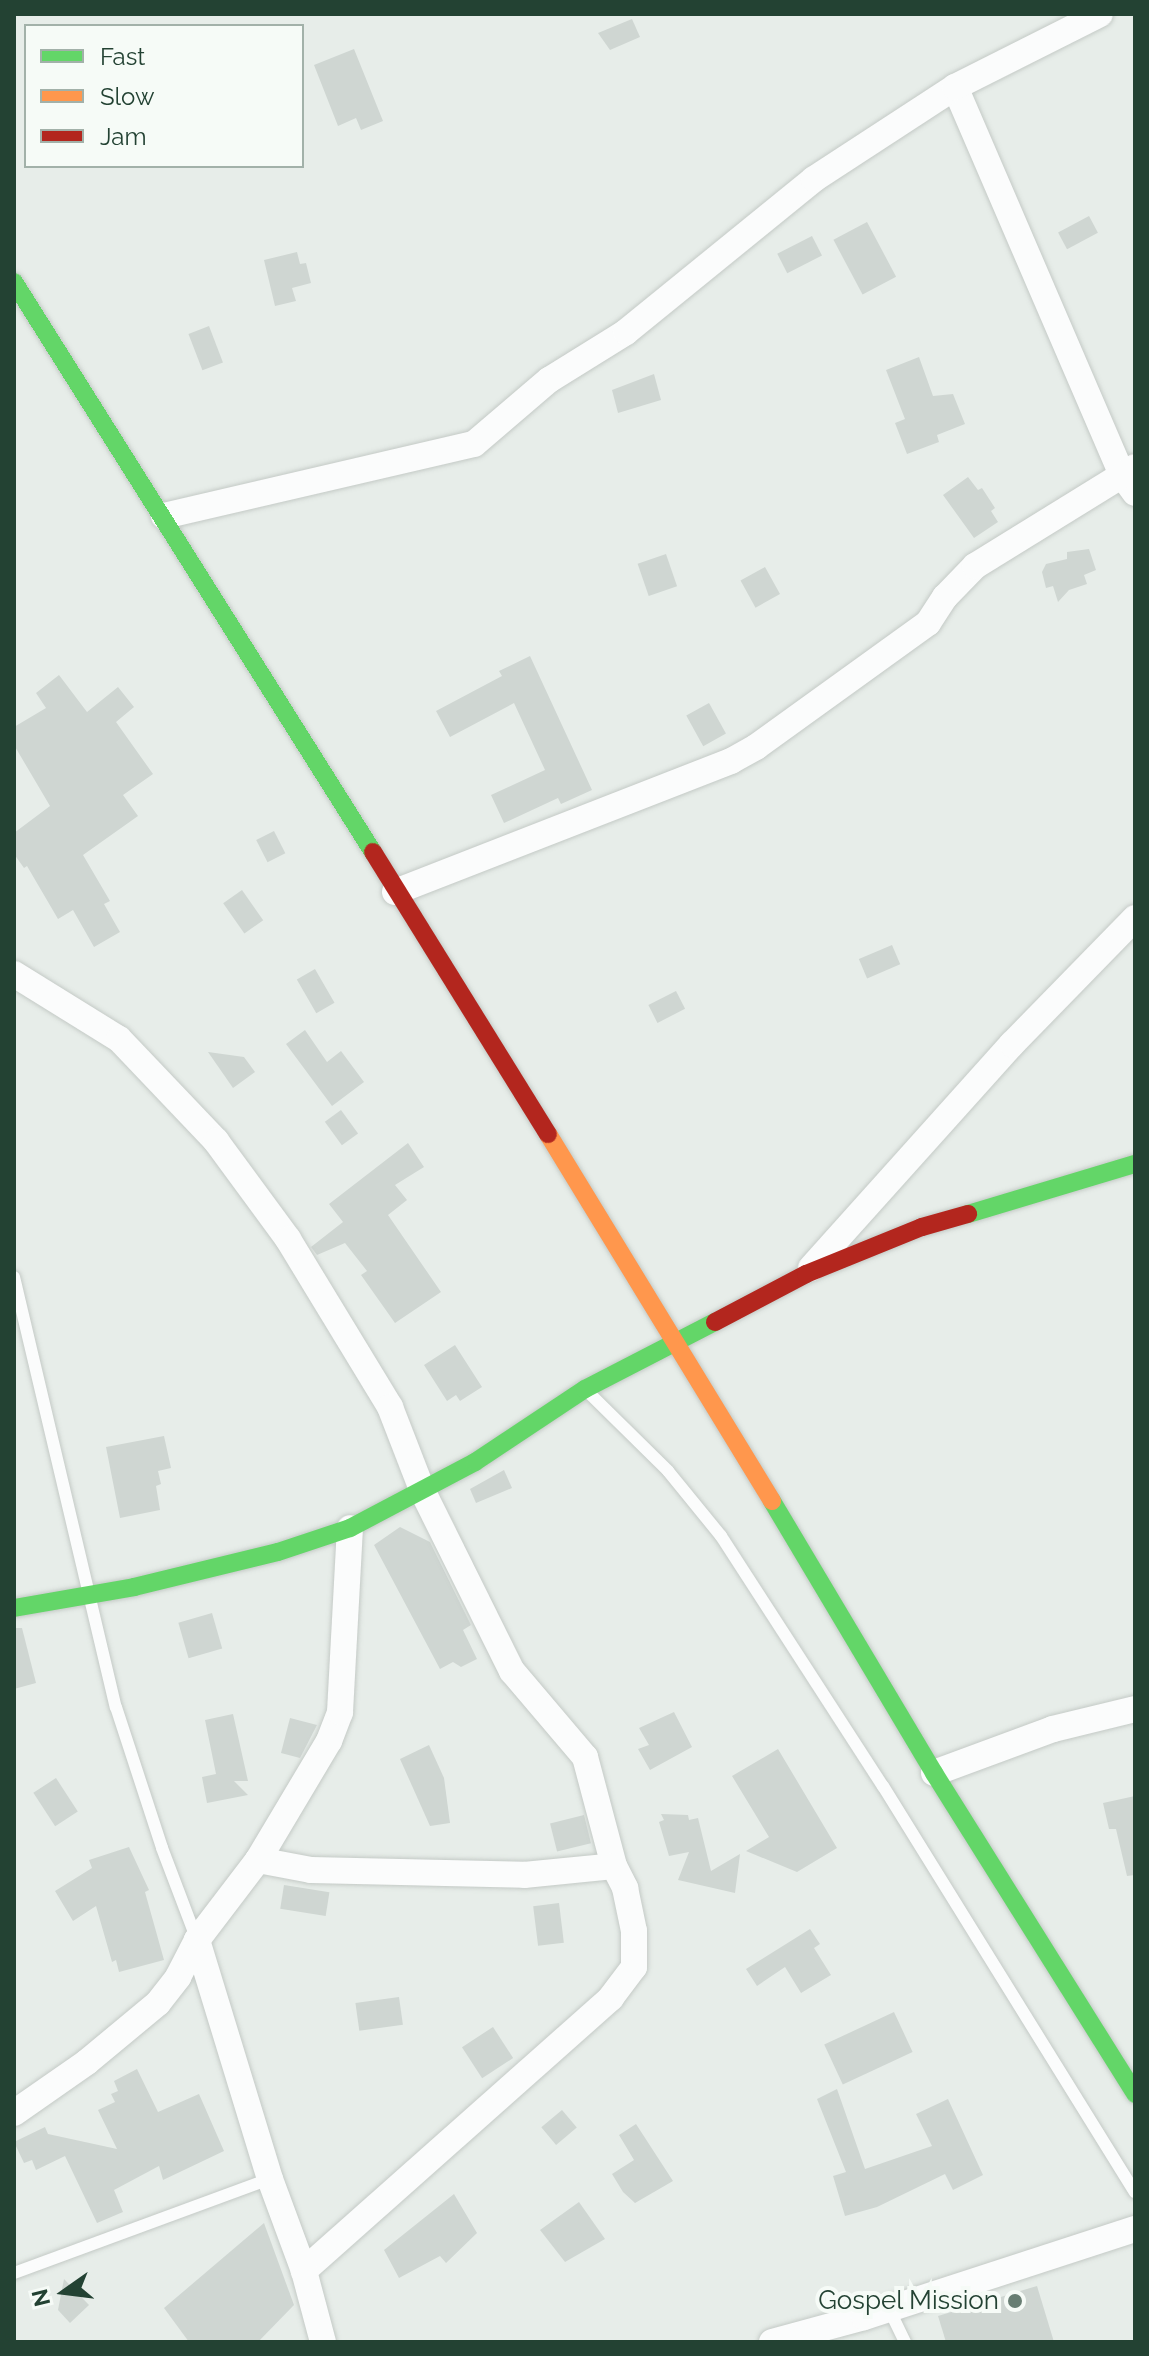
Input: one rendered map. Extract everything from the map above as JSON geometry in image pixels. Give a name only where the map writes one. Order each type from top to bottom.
[{"type":"main road","points":[[16,289],[164,516],[677,1342],[934,1773],[1135,2094]]},
{"type":"main road","points":[[14,1608],[278,1552],[350,1528],[423,1492],[585,1389],[806,1274],[922,1227],[1135,1164]]},
{"type":"street","points":[[164,516],[474,444],[549,380],[647,316],[814,179],[955,87],[1100,14]]},
{"type":"street","points":[[395,892],[731,761],[756,747],[928,623],[945,597],[975,566],[1131,478],[955,87]]},
{"type":"street","points":[[806,1274],[1012,1044],[1135,918]]},
{"type":"street","points":[[14,974],[119,1039],[216,1141],[288,1239],[390,1407],[423,1492],[512,1671],[585,1757],[614,1866],[625,1888],[637,1955],[627,1977],[611,1998],[304,2271]]},
{"type":"street","points":[[14,2113],[87,2062],[158,2003],[178,1977],[197,1940],[258,1860],[329,1741],[340,1712],[350,1528]]},
{"type":"street","points":[[934,1773],[1053,1729],[1135,1709]]},
{"type":"street","points":[[258,1860],[311,1870],[524,1875],[614,1866]]},
{"type":"street","points":[[197,1940],[270,2179],[304,2271],[323,2342]]},
{"type":"street","points":[[772,2342],[889,2309],[1135,2229]]},
{"type":"lane","points":[[14,1277],[116,1707],[162,1848],[197,1940]]},
{"type":"lane","points":[[585,1389],[668,1471],[721,1536],[883,1786],[1135,2192]]},
{"type":"lane","points":[[14,2273],[270,2179]]},
{"type":"lane","points":[[889,2309],[905,2342]]},
{"type":"building","points":[[632,19],[640,37],[610,50],[598,33]]},
{"type":"building","points":[[354,49],[383,121],[361,130],[356,118],[338,126],[314,65]]},
{"type":"building","points":[[1089,216],[1098,233],[1067,249],[1058,232]]},
{"type":"building","points":[[867,222],[896,277],[863,295],[833,240]]},
{"type":"building","points":[[812,236],[822,256],[787,273],[777,254]]},
{"type":"building","points":[[297,252],[300,264],[306,263],[311,283],[292,288],[296,301],[275,306],[264,260]]},
{"type":"building","points":[[209,326],[223,362],[202,370],[188,334]]},
{"type":"building","points":[[919,357],[933,396],[953,394],[965,424],[937,435],[939,442],[907,454],[895,423],[905,419],[886,370]]},
{"type":"building","points":[[654,374],[661,400],[618,413],[612,390]]},
{"type":"building","points":[[968,477],[978,490],[982,488],[995,508],[991,511],[998,522],[974,538],[943,495]]},
{"type":"building","points":[[1089,549],[1096,570],[1084,575],[1087,584],[1069,590],[1058,602],[1053,586],[1046,588],[1042,572],[1046,564],[1067,559],[1067,552]]},
{"type":"building","points":[[666,554],[677,586],[649,596],[638,564]]},
{"type":"building","points":[[765,567],[780,594],[756,608],[741,581]]},
{"type":"building","points":[[530,656],[592,790],[561,804],[558,798],[504,823],[491,795],[545,770],[514,703],[450,737],[436,711],[502,676],[499,671]]},
{"type":"building","points":[[59,675],[87,712],[118,687],[134,707],[116,722],[153,774],[123,795],[138,816],[83,855],[110,901],[104,904],[120,932],[94,947],[73,910],[58,919],[27,866],[24,868],[14,854],[14,833],[50,806],[14,745],[14,727],[46,708],[36,693]]},
{"type":"building","points":[[709,703],[726,734],[703,746],[686,716]]},
{"type":"building","points":[[274,831],[285,853],[268,862],[256,840]]},
{"type":"building","points":[[242,890],[263,920],[244,934],[223,903]]},
{"type":"building","points":[[892,945],[900,964],[867,978],[859,959]]},
{"type":"building","points":[[315,969],[334,1003],[316,1013],[297,979]]},
{"type":"building","points":[[676,991],[685,1009],[657,1023],[648,1005]]},
{"type":"building","points":[[305,1030],[327,1062],[341,1051],[364,1082],[332,1106],[286,1044]]},
{"type":"building","points":[[208,1052],[244,1057],[255,1072],[233,1088]]},
{"type":"building","points":[[341,1110],[358,1133],[342,1145],[325,1122]]},
{"type":"building","points":[[408,1143],[424,1167],[395,1185],[407,1200],[388,1215],[441,1292],[395,1323],[361,1275],[367,1271],[345,1243],[317,1255],[311,1247],[343,1222],[329,1204]]},
{"type":"building","points":[[455,1345],[482,1387],[460,1401],[456,1395],[447,1401],[424,1365]]},
{"type":"building","points":[[164,1436],[171,1468],[158,1471],[161,1484],[156,1486],[160,1510],[120,1518],[106,1447]]},
{"type":"building","points":[[504,1470],[512,1488],[476,1503],[470,1489]]},
{"type":"building","points":[[400,1527],[430,1542],[471,1625],[463,1630],[477,1659],[461,1667],[453,1662],[440,1669],[374,1545]]},
{"type":"building","points":[[212,1613],[222,1649],[189,1658],[178,1623]]},
{"type":"building","points":[[14,1628],[22,1628],[36,1683],[14,1689]]},
{"type":"building","points":[[674,1712],[692,1747],[650,1770],[638,1749],[649,1745],[639,1728]]},
{"type":"building","points":[[233,1714],[248,1781],[234,1781],[248,1795],[207,1803],[202,1777],[216,1774],[205,1720]]},
{"type":"building","points":[[290,1718],[317,1725],[300,1758],[281,1753]]},
{"type":"building","points":[[429,1745],[444,1778],[450,1823],[430,1826],[400,1759]]},
{"type":"building","points":[[778,1749],[837,1848],[797,1872],[746,1851],[769,1837],[732,1776]]},
{"type":"building","points":[[56,1778],[78,1812],[55,1826],[33,1793]]},
{"type":"building","points":[[1135,1796],[1135,1875],[1127,1876],[1116,1829],[1109,1829],[1103,1803]]},
{"type":"building","points":[[661,1814],[688,1815],[689,1820],[698,1818],[711,1871],[740,1854],[735,1893],[678,1880],[689,1852],[669,1856],[659,1822],[664,1820]]},
{"type":"building","points":[[584,1815],[591,1843],[557,1852],[550,1823]]},
{"type":"building","points":[[129,1847],[149,1890],[145,1892],[164,1960],[119,1972],[116,1960],[112,1962],[96,1906],[73,1921],[55,1891],[92,1868],[89,1860]]},
{"type":"building","points":[[284,1885],[329,1892],[326,1916],[280,1909]]},
{"type":"building","points":[[559,1903],[564,1943],[538,1946],[533,1906]]},
{"type":"building","points":[[810,1929],[820,1944],[814,1948],[831,1975],[801,1993],[785,1967],[757,1986],[746,1969]]},
{"type":"building","points":[[399,1997],[403,2025],[359,2031],[355,2003]]},
{"type":"building","points":[[894,2012],[913,2052],[843,2084],[824,2045]]},
{"type":"building","points":[[493,2027],[513,2058],[482,2078],[462,2047]]},
{"type":"building","points":[[137,2069],[158,2112],[199,2094],[224,2151],[163,2180],[159,2166],[114,2190],[123,2212],[97,2223],[65,2156],[36,2170],[32,2160],[24,2163],[14,2142],[45,2127],[48,2134],[117,2149],[98,2110],[115,2102],[111,2094],[118,2091],[114,2081]]},
{"type":"building","points":[[837,2089],[865,2169],[932,2146],[916,2114],[948,2099],[983,2175],[953,2190],[945,2174],[877,2207],[845,2216],[833,2176],[846,2172],[817,2099]]},
{"type":"building","points":[[562,2110],[577,2128],[556,2145],[541,2127]]},
{"type":"building","points":[[636,2124],[673,2181],[635,2203],[623,2192],[612,2174],[634,2160],[619,2135]]},
{"type":"building","points":[[454,2194],[477,2233],[446,2263],[440,2256],[399,2278],[384,2250]]},
{"type":"building","points":[[579,2202],[605,2239],[565,2262],[540,2230]]},
{"type":"building","points":[[264,2223],[294,2305],[258,2342],[189,2342],[164,2308]]},
{"type":"building","points":[[64,2279],[89,2305],[70,2323],[58,2310]]},
{"type":"building","name":"Gospel Mission","points":[[1037,2286],[1054,2342],[946,2342],[938,2316]]},
{"type":"traffic: fast","points":[[14,282],[373,852]]},
{"type":"traffic: fast","points":[[968,1214],[1135,1164]]},
{"type":"traffic: fast","points":[[14,1608],[134,1587],[278,1552],[350,1528],[475,1462],[585,1389],[715,1322]]},
{"type":"traffic: fast","points":[[772,1501],[934,1773],[1135,2094]]},
{"type":"traffic: slow","points":[[548,1134],[772,1501]]},
{"type":"traffic: jam","points":[[373,852],[548,1134]]},
{"type":"traffic: jam","points":[[715,1322],[806,1274],[922,1227],[968,1214]]},
{"type":"place","name":"Gospel Mission","points":[[1015,2301]]}]
